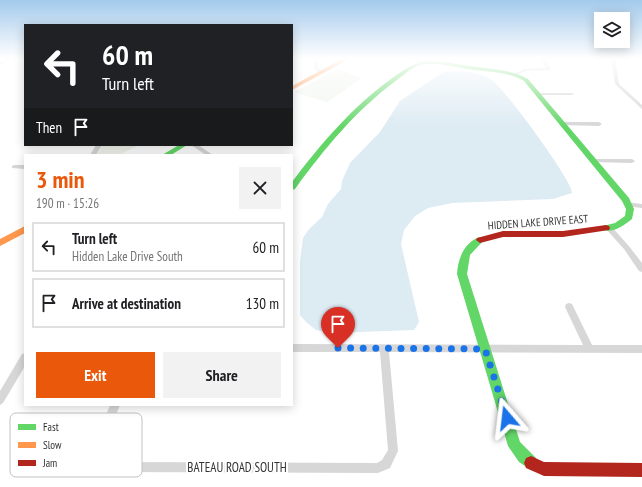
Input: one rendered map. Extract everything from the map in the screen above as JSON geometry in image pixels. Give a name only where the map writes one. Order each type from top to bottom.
[{"type":"street","points":[[293,87],[303,81]]},
{"type":"street","points":[[293,185],[330,137],[368,98],[389,81]]},
{"type":"street","points":[[527,81],[564,124],[628,204],[642,206]]},
{"type":"street","points":[[616,81],[617,84],[642,108]]},
{"type":"street","points":[[538,94],[572,94]]},
{"type":"street","points":[[564,124],[599,124]]},
{"type":"street","points":[[168,154],[182,146]]},
{"type":"street","points":[[196,146],[208,154]]},
{"type":"street","points":[[594,161],[632,161]]},
{"type":"street","points":[[14,167],[24,167]]},
{"type":"street","name":"HIDDEN LAKE DRIVE EAST","points":[[628,204],[630,213],[627,220],[608,227],[563,234],[493,235],[478,241],[472,245],[463,260],[462,274],[515,446],[527,462],[544,470],[642,470]]},
{"type":"street","points":[[608,227],[626,247],[642,269]]},
{"type":"street","points":[[0,243],[24,230]]},
{"type":"street","points":[[569,307],[590,349]]},
{"type":"street","points":[[293,348],[642,350]]},
{"type":"street","name":"BATEAU ROAD SOUTH","points":[[142,467],[378,468],[386,464],[393,451],[384,349]]},
{"type":"street","points":[[0,400],[24,359]]},
{"type":"shaded area","points":[[315,81],[358,81],[327,102],[294,92]]},
{"type":"shaded area","points":[[430,81],[493,81],[510,100],[551,155],[570,186],[572,193],[553,199],[452,203],[428,208],[415,216],[404,230],[401,244],[419,322],[414,330],[332,333],[316,330],[300,315],[300,262],[303,238],[309,229],[322,217],[328,204],[341,189],[342,181],[350,163],[380,132],[400,101]]},
{"type":"shaded area","points":[[102,146],[137,146],[121,154],[98,154]]},
{"type":"traffic: fast","points":[[293,186],[327,142],[352,114],[380,89],[392,81]]},
{"type":"traffic: fast","points":[[527,81],[626,200],[630,209],[629,217],[617,226],[606,228]]},
{"type":"traffic: fast","points":[[168,154],[182,146]]},
{"type":"traffic: fast","points":[[480,240],[475,243],[466,254],[462,274],[515,446],[531,463]]},
{"type":"traffic: slow","points":[[293,87],[306,81]]},
{"type":"traffic: slow","points":[[0,243],[24,230]]},
{"type":"traffic: jam","points":[[480,240],[503,234],[563,234],[606,228]]},
{"type":"traffic: jam","points":[[531,463],[544,469],[642,470]]},
{"type":"route","points":[[338,348],[485,349],[507,418]]}]
